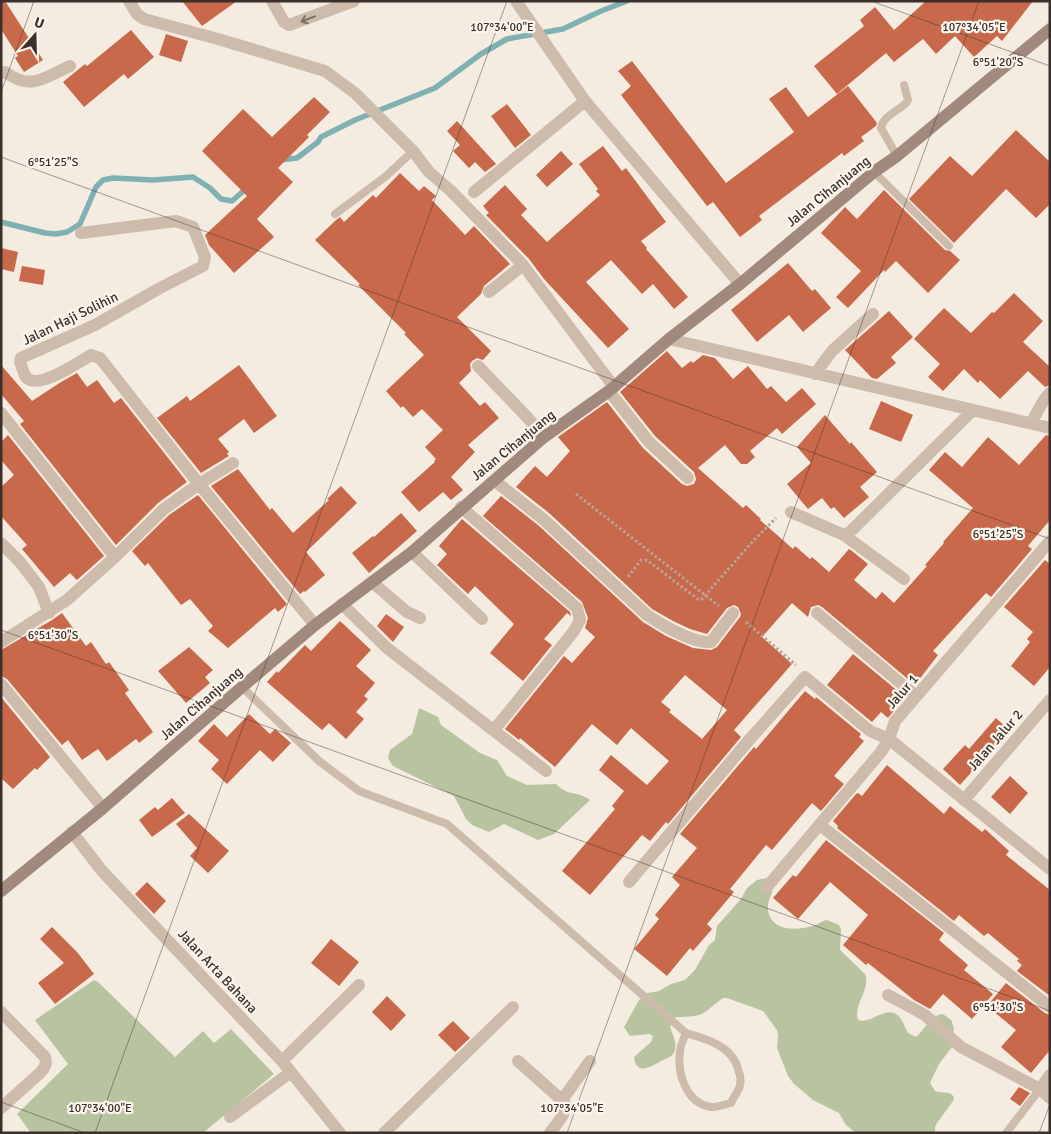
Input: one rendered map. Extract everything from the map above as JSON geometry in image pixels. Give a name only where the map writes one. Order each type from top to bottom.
[{"type":"main road","name":"Jalan Cihanjuang","points":[[1,891],[102,808],[315,626],[412,552],[461,507],[495,481],[544,437],[612,389],[669,339],[740,284],[874,172],[897,156],[1048,33]]},
{"type":"street","points":[[129,1],[137,14],[144,19],[325,71],[355,92],[412,151],[429,172],[451,191],[523,265],[649,442],[688,478]]},
{"type":"street","points":[[272,1],[284,22],[289,25],[354,1]]},
{"type":"street","points":[[516,1],[585,101],[740,284]]},
{"type":"street","points":[[2,70],[14,78],[30,82],[70,66]]},
{"type":"street","points":[[474,192],[585,101]]},
{"type":"street","name":"Jalan Haji Solihin","points":[[81,233],[176,220],[193,227],[205,257],[203,266],[95,325],[21,358],[20,362],[26,378],[32,381],[47,379],[91,355],[100,358],[199,484],[315,626]]},
{"type":"street","points":[[489,292],[523,265]]},
{"type":"street","points":[[815,374],[832,351],[873,314]]},
{"type":"street","points":[[669,339],[1050,428]]},
{"type":"street","points":[[478,366],[544,437]]},
{"type":"street","points":[[1031,423],[1050,393]]},
{"type":"street","points":[[844,535],[850,532],[973,410]]},
{"type":"street","points":[[1,413],[115,557]]},
{"type":"street","points":[[1,642],[67,600],[164,509],[233,463]]},
{"type":"street","points":[[495,481],[543,519],[647,615],[658,622],[702,643],[711,642],[733,613]]},
{"type":"street","points":[[461,507],[577,608],[580,620],[574,631],[494,730]]},
{"type":"street","points":[[791,512],[844,535],[904,580]]},
{"type":"street","name":"Jalur 1","points":[[766,888],[882,752],[895,721],[1050,541]]},
{"type":"street","points":[[1,543],[20,562],[39,587],[49,612]]},
{"type":"street","points":[[412,552],[482,620]]},
{"type":"street","points":[[372,582],[407,612],[420,618]]},
{"type":"street","points":[[342,604],[387,648],[546,771]]},
{"type":"street","points":[[816,613],[916,696]]},
{"type":"street","points":[[629,882],[805,677],[870,731],[889,739],[1049,866]]},
{"type":"street","points":[[1,684],[102,808]]},
{"type":"street","name":"Jalan Jalur 2","points":[[964,800],[1050,700]]},
{"type":"street","points":[[820,825],[1050,1007]]},
{"type":"street","name":"Jalan Arta Bahana","points":[[72,832],[102,871],[282,1061],[340,1133]]},
{"type":"street","points":[[282,1061],[359,985]]},
{"type":"street","points":[[888,995],[925,1015],[961,1046],[1040,1088],[1050,1098]]},
{"type":"street","points":[[384,1133],[513,1007]]},
{"type":"street","points":[[1,1012],[45,1057],[46,1062],[45,1067],[40,1073],[1,1108]]},
{"type":"street","points":[[518,1060],[566,1105],[564,1113],[550,1133]]},
{"type":"street","points":[[562,1100],[590,1061]]},
{"type":"street","points":[[230,1117],[291,1072]]},
{"type":"street","points":[[1040,1088],[1050,1075]]},
{"type":"lane","points":[[897,156],[881,128],[885,119],[906,104],[908,100],[904,85]]},
{"type":"lane","points":[[335,214],[384,178],[412,151]]},
{"type":"lane","points":[[874,172],[949,246]]},
{"type":"lane","points":[[242,687],[319,761],[359,791],[447,824],[686,1033],[717,1044],[736,1061],[740,1074],[740,1085],[731,1103],[718,1107],[709,1107],[697,1101],[684,1085],[679,1058],[686,1033]]},
{"type":"lane","points":[[1007,1132],[1040,1088]]},
{"type":"path","points":[[576,494],[718,605],[733,613],[766,638],[798,666],[805,677]]},
{"type":"path","points":[[619,589],[641,560],[644,560],[699,600],[702,600],[773,520],[782,514],[791,512]]},
{"type":"green space","points":[[419,708],[438,717],[441,725],[480,753],[497,760],[507,776],[527,785],[556,784],[565,791],[581,795],[590,800],[554,834],[538,840],[504,824],[489,832],[472,825],[466,819],[454,796],[393,766],[388,758],[390,750],[412,734]]},
{"type":"green space","points":[[767,878],[773,886],[768,909],[773,922],[792,929],[806,928],[827,920],[839,925],[841,929],[840,950],[865,974],[866,986],[858,1008],[858,1020],[863,1021],[891,1012],[901,1019],[908,1033],[916,1037],[939,1015],[943,1014],[951,1020],[954,1028],[952,1047],[939,1064],[930,1083],[935,1091],[948,1093],[954,1097],[937,1123],[935,1133],[856,1133],[846,1125],[839,1113],[813,1100],[794,1084],[788,1076],[777,1048],[777,1030],[763,1011],[727,998],[723,998],[702,1014],[676,1017],[670,1026],[675,1049],[670,1057],[644,1068],[635,1063],[634,1057],[651,1042],[653,1036],[649,1034],[630,1036],[624,1027],[639,1000],[648,993],[659,991],[671,984],[685,980],[695,970],[709,945],[715,940],[717,926],[741,899],[747,888],[757,880]]},
{"type":"green space","points":[[94,980],[175,1057],[203,1031],[214,1043],[231,1029],[274,1074],[203,1133],[31,1133],[17,1114],[68,1064],[35,1020]]},
{"type":"building","points":[[1,1],[5,1],[43,60],[24,72],[15,58],[18,56],[1,29]]},
{"type":"building","points":[[182,1],[237,1],[202,26]]},
{"type":"building","points":[[926,1],[1033,1],[1002,41],[997,36],[974,57],[955,36],[936,54],[923,39],[894,62],[886,53],[837,94],[814,66],[864,26],[860,20],[875,7],[894,30]]},
{"type":"building","points":[[131,30],[154,57],[128,79],[124,74],[84,107],[63,82],[85,64],[87,66]]},
{"type":"building","points":[[166,34],[188,41],[181,62],[159,55]]},
{"type":"building","points":[[632,61],[726,183],[794,132],[769,99],[786,87],[808,117],[848,86],[877,123],[876,126],[861,137],[864,141],[844,156],[842,153],[759,216],[762,220],[740,237],[713,202],[707,206],[621,95],[631,86],[618,71]]},
{"type":"building","points":[[314,97],[330,112],[307,135],[309,137],[278,168],[293,182],[257,219],[274,237],[234,273],[209,245],[205,235],[247,196],[202,151],[243,109],[272,137]]},
{"type":"building","points":[[507,104],[531,135],[515,148],[491,116]]},
{"type":"building","points":[[457,121],[496,164],[485,172],[475,162],[469,168],[453,151],[460,145],[447,131]]},
{"type":"building","points":[[1016,130],[1050,162],[1050,204],[1036,218],[1006,189],[954,243],[909,199],[950,156],[972,176]]},
{"type":"building","points":[[603,146],[622,171],[626,168],[666,222],[641,241],[688,297],[674,309],[653,284],[642,294],[611,260],[586,282],[629,329],[608,348],[544,279],[529,259],[486,215],[489,213],[483,206],[505,185],[527,209],[521,215],[547,242],[600,195],[596,191],[598,189],[579,164]]},
{"type":"building","points":[[561,151],[573,164],[547,187],[536,175]]},
{"type":"building","points":[[400,173],[419,191],[424,186],[436,196],[432,200],[465,235],[474,226],[510,264],[484,286],[481,294],[457,317],[491,351],[483,360],[477,358],[472,361],[470,364],[471,371],[459,383],[480,406],[485,402],[499,418],[468,445],[475,452],[451,477],[463,490],[451,500],[443,492],[419,512],[401,492],[435,462],[436,459],[425,447],[443,430],[422,409],[413,417],[403,406],[401,408],[386,391],[424,355],[404,334],[406,333],[358,285],[360,284],[315,240],[340,217],[344,222],[373,195],[376,198]]},
{"type":"building","points":[[884,190],[945,250],[950,251],[960,260],[928,293],[896,261],[885,272],[884,270],[848,308],[836,297],[861,271],[821,233],[845,207],[857,219]]},
{"type":"building","points":[[1,248],[18,252],[14,272],[1,269]]},
{"type":"building","points":[[788,263],[812,291],[815,289],[831,308],[803,332],[789,315],[757,342],[731,310]]},
{"type":"building","points":[[22,266],[45,270],[43,285],[19,281]]},
{"type":"building","points":[[1014,293],[1043,321],[1023,342],[1050,367],[1050,385],[1045,387],[1028,371],[1000,399],[980,380],[978,383],[964,369],[943,391],[928,377],[940,364],[914,339],[944,308],[971,333]]},
{"type":"building","points":[[889,311],[913,337],[891,357],[896,363],[877,379],[872,378],[845,350]]},
{"type":"building","points":[[667,351],[682,368],[691,361],[693,363],[703,355],[715,358],[733,379],[748,366],[767,389],[771,386],[786,402],[802,388],[816,404],[782,434],[777,428],[750,451],[755,457],[747,464],[741,464],[725,445],[698,468],[743,508],[746,505],[793,549],[795,546],[810,559],[812,557],[829,572],[849,549],[852,551],[868,564],[854,580],[876,599],[882,592],[894,603],[927,566],[925,565],[943,542],[973,508],[929,470],[945,452],[962,467],[988,437],[1019,465],[1046,435],[1050,436],[1050,520],[1028,546],[1032,549],[991,597],[986,593],[933,651],[938,655],[915,685],[822,607],[818,605],[811,607],[808,617],[792,603],[762,637],[792,664],[734,730],[741,737],[668,824],[666,822],[650,841],[642,835],[590,895],[562,871],[615,809],[612,806],[624,791],[599,770],[611,755],[647,785],[669,761],[631,728],[617,745],[592,724],[555,767],[520,738],[519,740],[505,729],[564,656],[572,663],[595,637],[585,628],[588,618],[582,602],[483,516],[501,496],[538,525],[643,622],[666,636],[693,648],[711,650],[717,647],[741,614],[738,607],[734,605],[727,608],[707,634],[673,621],[652,609],[549,513],[516,487],[535,466],[547,477],[570,451],[558,437],[607,402],[643,448],[682,484],[687,486],[694,484],[696,479],[694,472],[655,436],[620,392]],"holes":[[[685,675],[727,710],[702,739],[669,712],[671,710],[661,702]]]},
{"type":"building","points":[[1,365],[32,401],[77,373],[87,387],[97,380],[114,403],[121,398],[187,482],[158,503],[116,545],[20,424],[24,421],[1,394]]},
{"type":"building","points":[[239,365],[277,416],[254,433],[244,419],[218,439],[229,452],[227,454],[229,456],[201,473],[157,418],[187,396],[190,401]]},
{"type":"building","points":[[881,401],[913,415],[901,442],[869,429]]},
{"type":"building","points":[[825,415],[877,472],[860,487],[869,497],[844,518],[834,507],[831,509],[822,498],[808,509],[787,484],[811,463],[797,447]]},
{"type":"building","points":[[8,435],[104,556],[77,580],[70,573],[54,587],[22,549],[27,545],[1,516],[1,487],[14,475],[1,460],[1,442]]},
{"type":"building","points":[[238,469],[270,510],[272,508],[293,533],[329,500],[327,499],[341,486],[357,503],[306,552],[325,575],[305,592],[300,594],[211,486]]},
{"type":"building","points":[[198,495],[287,604],[278,612],[275,608],[228,648],[208,631],[213,626],[190,599],[181,605],[148,563],[145,566],[132,551],[169,515]]},
{"type":"building","points":[[401,513],[417,531],[369,573],[352,553],[374,537]]},
{"type":"building","points":[[462,519],[570,612],[571,616],[567,613],[544,639],[552,645],[523,681],[490,653],[514,624],[475,586],[468,594],[437,565],[447,554],[439,546]]},
{"type":"building","points":[[1045,560],[1050,564],[1050,667],[1034,686],[1011,666],[1030,642],[1027,639],[1033,632],[1004,607]]},
{"type":"building","points":[[62,613],[86,646],[91,642],[106,664],[109,662],[129,690],[125,693],[153,732],[139,743],[136,739],[107,761],[98,749],[82,760],[68,740],[62,745],[7,679],[1,676],[1,650]]},
{"type":"building","points":[[386,614],[404,627],[393,642],[377,626]]},
{"type":"building","points":[[340,621],[371,650],[356,666],[375,683],[364,696],[368,699],[356,712],[364,719],[346,739],[329,723],[322,730],[267,682],[305,645],[311,651]]},
{"type":"building","points":[[189,647],[213,670],[205,677],[210,683],[186,703],[158,671]]},
{"type":"building","points":[[853,654],[905,697],[888,718],[881,712],[872,722],[827,685]]},
{"type":"building","points":[[805,691],[815,699],[816,697],[861,734],[859,737],[864,741],[834,776],[844,784],[821,811],[812,803],[772,850],[766,845],[730,889],[734,892],[707,924],[712,929],[693,951],[690,948],[667,976],[634,949],[659,919],[655,915],[680,885],[672,877],[697,848],[680,834],[754,747],[756,749]]},
{"type":"building","points":[[1,697],[50,757],[13,789],[1,778]]},
{"type":"building","points":[[249,714],[270,734],[275,729],[291,743],[273,762],[260,750],[227,784],[211,769],[219,760],[198,741],[214,724],[227,737]]},
{"type":"building","points":[[996,718],[1009,730],[960,785],[943,769],[965,745],[969,749]]},
{"type":"building","points":[[887,765],[944,814],[950,806],[982,832],[985,829],[1009,851],[1006,855],[1050,890],[1050,996],[1017,971],[1022,965],[1017,961],[1019,959],[988,933],[984,936],[959,915],[954,921],[837,828],[838,826],[833,821],[856,794],[858,793],[862,796]]},
{"type":"building","points":[[1010,776],[1028,793],[1010,814],[991,797]]},
{"type":"building","points":[[172,798],[185,813],[152,837],[139,820],[155,807],[158,810]]},
{"type":"building","points":[[189,814],[229,851],[208,873],[190,856],[197,848],[176,824]]},
{"type":"building","points":[[826,840],[944,933],[939,940],[968,965],[964,970],[993,994],[972,1019],[943,994],[930,1009],[914,1000],[868,963],[866,965],[843,945],[868,915],[830,882],[798,919],[773,898],[793,875],[796,877]]},
{"type":"building","points":[[147,882],[166,901],[154,914],[135,894]]},
{"type":"building","points":[[52,927],[77,952],[94,974],[55,1004],[38,983],[64,963],[40,939]]},
{"type":"building","points":[[331,939],[359,962],[339,986],[311,963]]},
{"type":"building","points":[[1006,983],[1050,1015],[1050,1050],[1031,1073],[1001,1047],[1016,1030],[987,1006]]},
{"type":"building","points":[[387,996],[406,1015],[391,1031],[372,1012]]},
{"type":"building","points":[[453,1021],[470,1038],[455,1052],[438,1035]]},
{"type":"building","points":[[1019,1087],[1030,1093],[1020,1106],[1010,1099]]},
{"type":"waterway","points":[[280,160],[297,158],[318,142],[321,137],[355,120],[435,88],[481,54],[507,39],[563,29],[627,1]]},
{"type":"waterway","points":[[1,222],[45,233],[67,232],[80,224],[96,187],[103,180],[113,178],[153,180],[193,177],[210,188],[221,199],[232,201],[248,187]]}]
